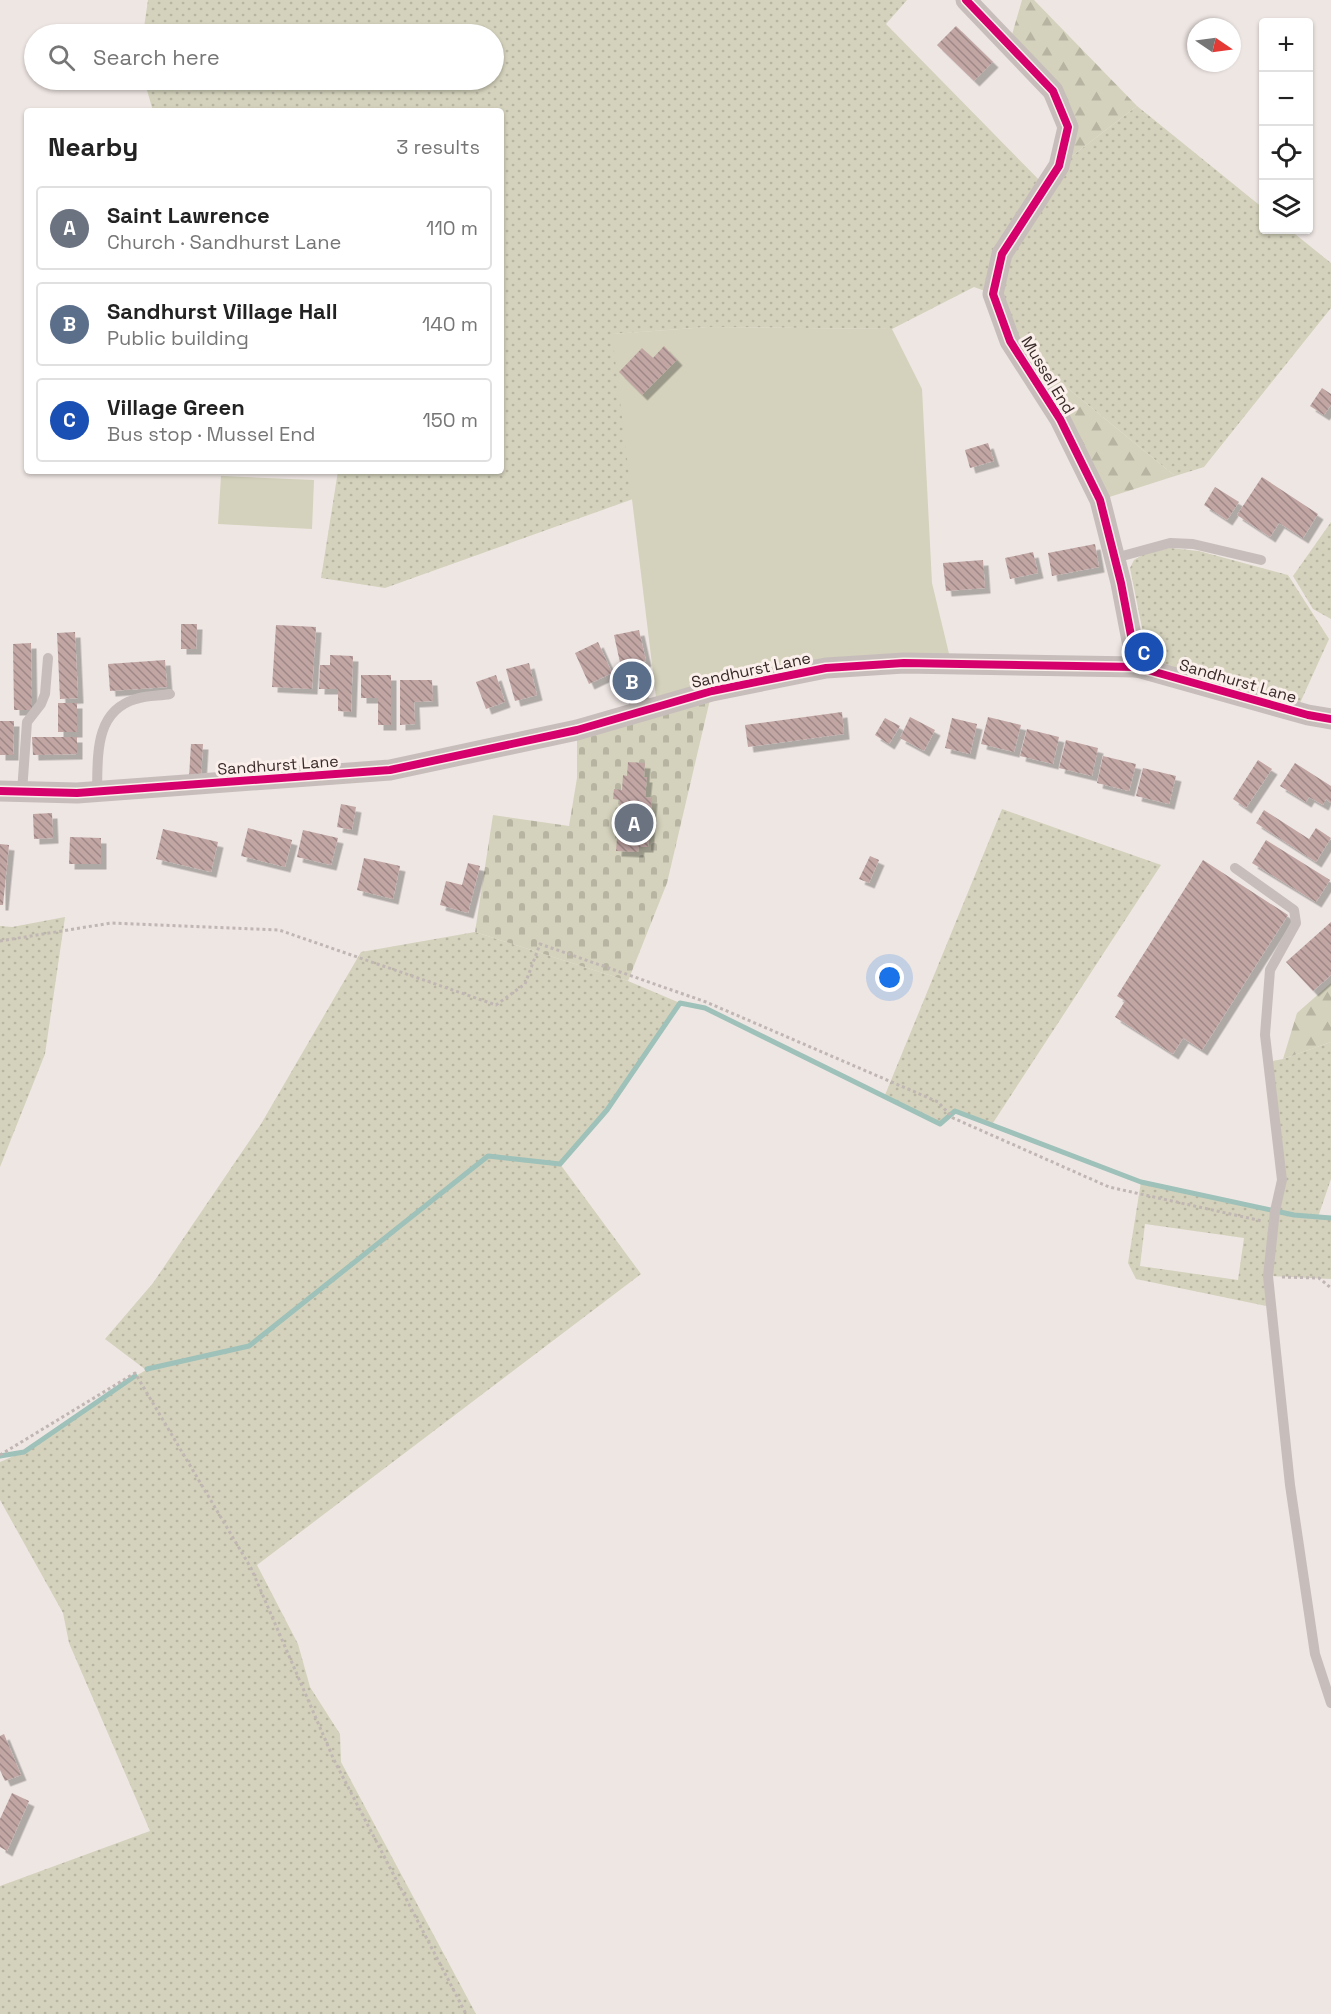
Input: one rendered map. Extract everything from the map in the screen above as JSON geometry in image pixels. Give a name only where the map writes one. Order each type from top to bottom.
[{"type":"street","name":"Mussel End","points":[[966,0],[1053,91],[1068,127],[1059,166],[1002,255],[993,294],[1010,341],[1060,419],[1100,500],[1115,558],[1137,667]]},
{"type":"street","name":"Sandhurst Lane","points":[[0,791],[97,792],[390,770],[537,739],[712,691],[826,668],[904,663],[951,662],[1137,667],[1308,715],[1331,719]]},
{"type":"lane","points":[[1115,558],[1170,543],[1193,544],[1262,560]]},
{"type":"lane","points":[[22,792],[27,722],[41,704],[45,694],[48,658]]},
{"type":"lane","points":[[97,792],[98,741],[105,726],[121,705],[138,698],[170,694]]},
{"type":"lane","points":[[1235,868],[1294,910],[1296,923],[1270,970],[1265,1035],[1282,1180],[1268,1276],[1295,1519],[1315,1654],[1331,1702]]},
{"type":"path","points":[[0,941],[111,922],[279,930],[496,1005],[525,984],[540,944],[706,1002],[938,1101],[953,1118],[1109,1187],[1274,1224]]},
{"type":"path","points":[[1268,1276],[1319,1278],[1331,1287]]},
{"type":"path","points":[[0,1455],[135,1373],[251,1568],[334,1760],[466,2014]]},
{"type":"green space","points":[[148,0],[907,0],[886,24],[1046,187],[1059,166],[1137,106],[1259,205],[1259,234],[1295,234],[1331,263],[1331,308],[1204,467],[1175,476],[1010,341],[993,294],[974,287],[892,329],[708,327],[613,334],[633,499],[385,588],[321,578],[338,474],[504,474],[504,108],[152,108],[147,90],[504,90],[504,24],[144,24]]},
{"type":"green space","points":[[1022,0],[1034,0],[1137,106],[1059,166],[1068,127],[1009,45]]},
{"type":"green space","points":[[708,327],[892,329],[922,389],[932,583],[951,662],[904,663],[657,706],[612,334]]},
{"type":"green space","points":[[1010,341],[1175,476],[1100,500]]},
{"type":"green space","points":[[221,476],[314,480],[312,529],[218,524]]},
{"type":"green space","points":[[1331,522],[1331,619],[1313,609],[1293,576]]},
{"type":"green space","points":[[1170,548],[1199,551],[1288,575],[1329,639],[1300,703],[1157,663],[1145,643],[1130,568],[1134,560],[1144,554]]},
{"type":"green space","points":[[712,691],[667,883],[628,981],[475,932],[493,815],[569,826],[577,778],[577,730]]},
{"type":"green space","points":[[1002,809],[1161,865],[991,1126],[955,1112],[940,1124],[885,1095]]},
{"type":"green space","points":[[65,917],[45,1054],[0,1167],[0,926],[12,927]]},
{"type":"green space","points":[[475,932],[628,981],[680,1003],[607,1110],[560,1164],[641,1274],[257,1565],[298,1644],[310,1687],[340,1734],[341,1762],[476,2014],[0,2014],[0,1886],[150,1831],[69,1643],[63,1613],[0,1500],[0,1462],[38,1443],[146,1370],[105,1339],[153,1283],[261,1124],[361,952]]},
{"type":"green space","points":[[1331,983],[1331,1042],[1283,1059],[1297,1013]]},
{"type":"green space","points":[[1331,1042],[1331,1179],[1318,1217],[1331,1218],[1331,1279],[1268,1276],[1271,1307],[1136,1279],[1128,1263],[1141,1182],[1275,1210],[1282,1180],[1268,1062]],"holes":[[[1145,1224],[1244,1238],[1238,1280],[1140,1266]]]},
{"type":"building","points":[[956,26],[993,62],[974,81],[937,45]]},
{"type":"building","points":[[664,346],[677,360],[642,395],[619,372],[642,348],[653,358]]},
{"type":"building","points":[[1322,388],[1331,394],[1331,405],[1324,415],[1310,406]]},
{"type":"building","points":[[988,443],[994,461],[970,468],[965,450]]},
{"type":"building","points":[[1262,477],[1318,514],[1303,538],[1279,523],[1270,537],[1237,515]]},
{"type":"building","points":[[1215,487],[1239,502],[1227,520],[1204,505]]},
{"type":"building","points":[[1095,544],[1099,567],[1052,576],[1048,553]]},
{"type":"building","points":[[1033,552],[1038,573],[1010,579],[1005,558]]},
{"type":"building","points":[[983,560],[985,588],[946,591],[943,563]]},
{"type":"building","points":[[181,624],[197,624],[196,649],[181,649]]},
{"type":"building","points":[[276,625],[316,627],[312,689],[272,687]]},
{"type":"building","points":[[639,630],[646,661],[636,663],[645,700],[629,704],[614,635]]},
{"type":"building","points":[[75,632],[78,698],[60,699],[57,633]]},
{"type":"building","points":[[598,642],[612,673],[589,684],[575,653]]},
{"type":"building","points":[[31,643],[32,710],[14,710],[13,644]]},
{"type":"building","points":[[330,655],[353,656],[351,712],[338,711],[338,689],[319,689],[320,665],[330,665]]},
{"type":"building","points":[[165,660],[167,687],[110,691],[108,664]]},
{"type":"building","points":[[529,663],[537,695],[515,701],[506,669]]},
{"type":"building","points":[[361,675],[391,675],[391,725],[378,725],[378,698],[361,698]]},
{"type":"building","points":[[496,675],[505,702],[486,709],[476,682]]},
{"type":"building","points":[[400,680],[432,680],[433,701],[414,702],[415,724],[400,725]]},
{"type":"building","points":[[58,703],[77,703],[77,732],[58,732]]},
{"type":"building","points":[[842,712],[844,734],[748,747],[745,725]]},
{"type":"building","points":[[910,717],[935,730],[924,751],[900,738]]},
{"type":"building","points":[[988,717],[1021,725],[1014,752],[981,744]]},
{"type":"building","points":[[885,718],[900,726],[889,744],[875,735]]},
{"type":"building","points":[[952,718],[977,724],[970,754],[945,748]]},
{"type":"building","points":[[0,721],[14,721],[13,755],[0,755]]},
{"type":"building","points":[[1027,729],[1059,737],[1053,764],[1020,756]]},
{"type":"building","points":[[32,737],[77,737],[77,754],[33,755]]},
{"type":"building","points":[[1066,740],[1098,748],[1092,776],[1059,768]]},
{"type":"building","points":[[191,744],[203,744],[201,778],[189,777]]},
{"type":"building","points":[[1103,756],[1136,764],[1129,791],[1097,783]]},
{"type":"building","points":[[1258,760],[1272,769],[1246,808],[1233,799]]},
{"type":"building","points":[[628,762],[645,763],[644,777],[647,777],[645,797],[652,798],[648,847],[639,847],[638,852],[616,851],[620,800],[613,799],[614,789],[622,790],[623,775],[627,776]]},
{"type":"building","points":[[1295,763],[1331,786],[1331,803],[1326,799],[1323,805],[1309,797],[1306,802],[1280,786]]},
{"type":"building","points":[[1143,768],[1176,776],[1169,804],[1136,796]]},
{"type":"building","points":[[341,804],[356,807],[352,830],[337,827]]},
{"type":"building","points":[[1264,810],[1309,839],[1316,828],[1331,838],[1316,862],[1256,823]]},
{"type":"building","points":[[52,813],[53,838],[34,839],[33,814]]},
{"type":"building","points":[[248,828],[292,840],[285,867],[241,856]]},
{"type":"building","points":[[163,829],[218,842],[211,872],[156,859]]},
{"type":"building","points":[[303,830],[338,838],[331,865],[297,857]]},
{"type":"building","points":[[70,837],[101,838],[101,864],[69,864]]},
{"type":"building","points":[[1266,840],[1330,880],[1316,902],[1252,863]]},
{"type":"building","points":[[0,844],[9,845],[3,905],[0,905]]},
{"type":"building","points":[[870,856],[879,860],[869,883],[859,879]]},
{"type":"building","points":[[364,858],[400,866],[393,899],[357,890]]},
{"type":"building","points":[[1203,860],[1288,915],[1202,1050],[1183,1038],[1173,1054],[1115,1017],[1125,1001],[1117,996]]},
{"type":"building","points":[[468,863],[480,866],[468,913],[440,905],[446,881],[462,885]]},
{"type":"building","points":[[1331,922],[1331,975],[1313,991],[1286,962]]},
{"type":"building","points":[[4,1734],[21,1775],[5,1781],[0,1770],[0,1736]]},
{"type":"building","points":[[12,1793],[29,1801],[7,1851],[0,1847],[0,1819]]},
{"type":"waterway","points":[[147,1369],[249,1346],[488,1156],[560,1164],[607,1110],[680,1003],[705,1008],[940,1124],[955,1111],[1141,1182],[1294,1215],[1331,1218]]},
{"type":"waterway","points":[[0,1456],[24,1452],[135,1376]]},
{"type":"cycle path","points":[[966,0],[1053,91],[1068,127],[1059,166],[1002,254],[993,294],[1010,341],[1060,419],[1100,500],[1121,583],[1137,667]]},
{"type":"cycle path","points":[[0,791],[77,793],[390,770],[577,730],[712,691],[826,668],[904,663],[1137,667],[1308,715],[1331,719]]},
{"type":"place","name":"Village Green","points":[[1144,652]]},
{"type":"place","name":"Sandhurst Village Hall","points":[[632,681]]},
{"type":"place","name":"Saint Lawrence","points":[[634,823]]}]
